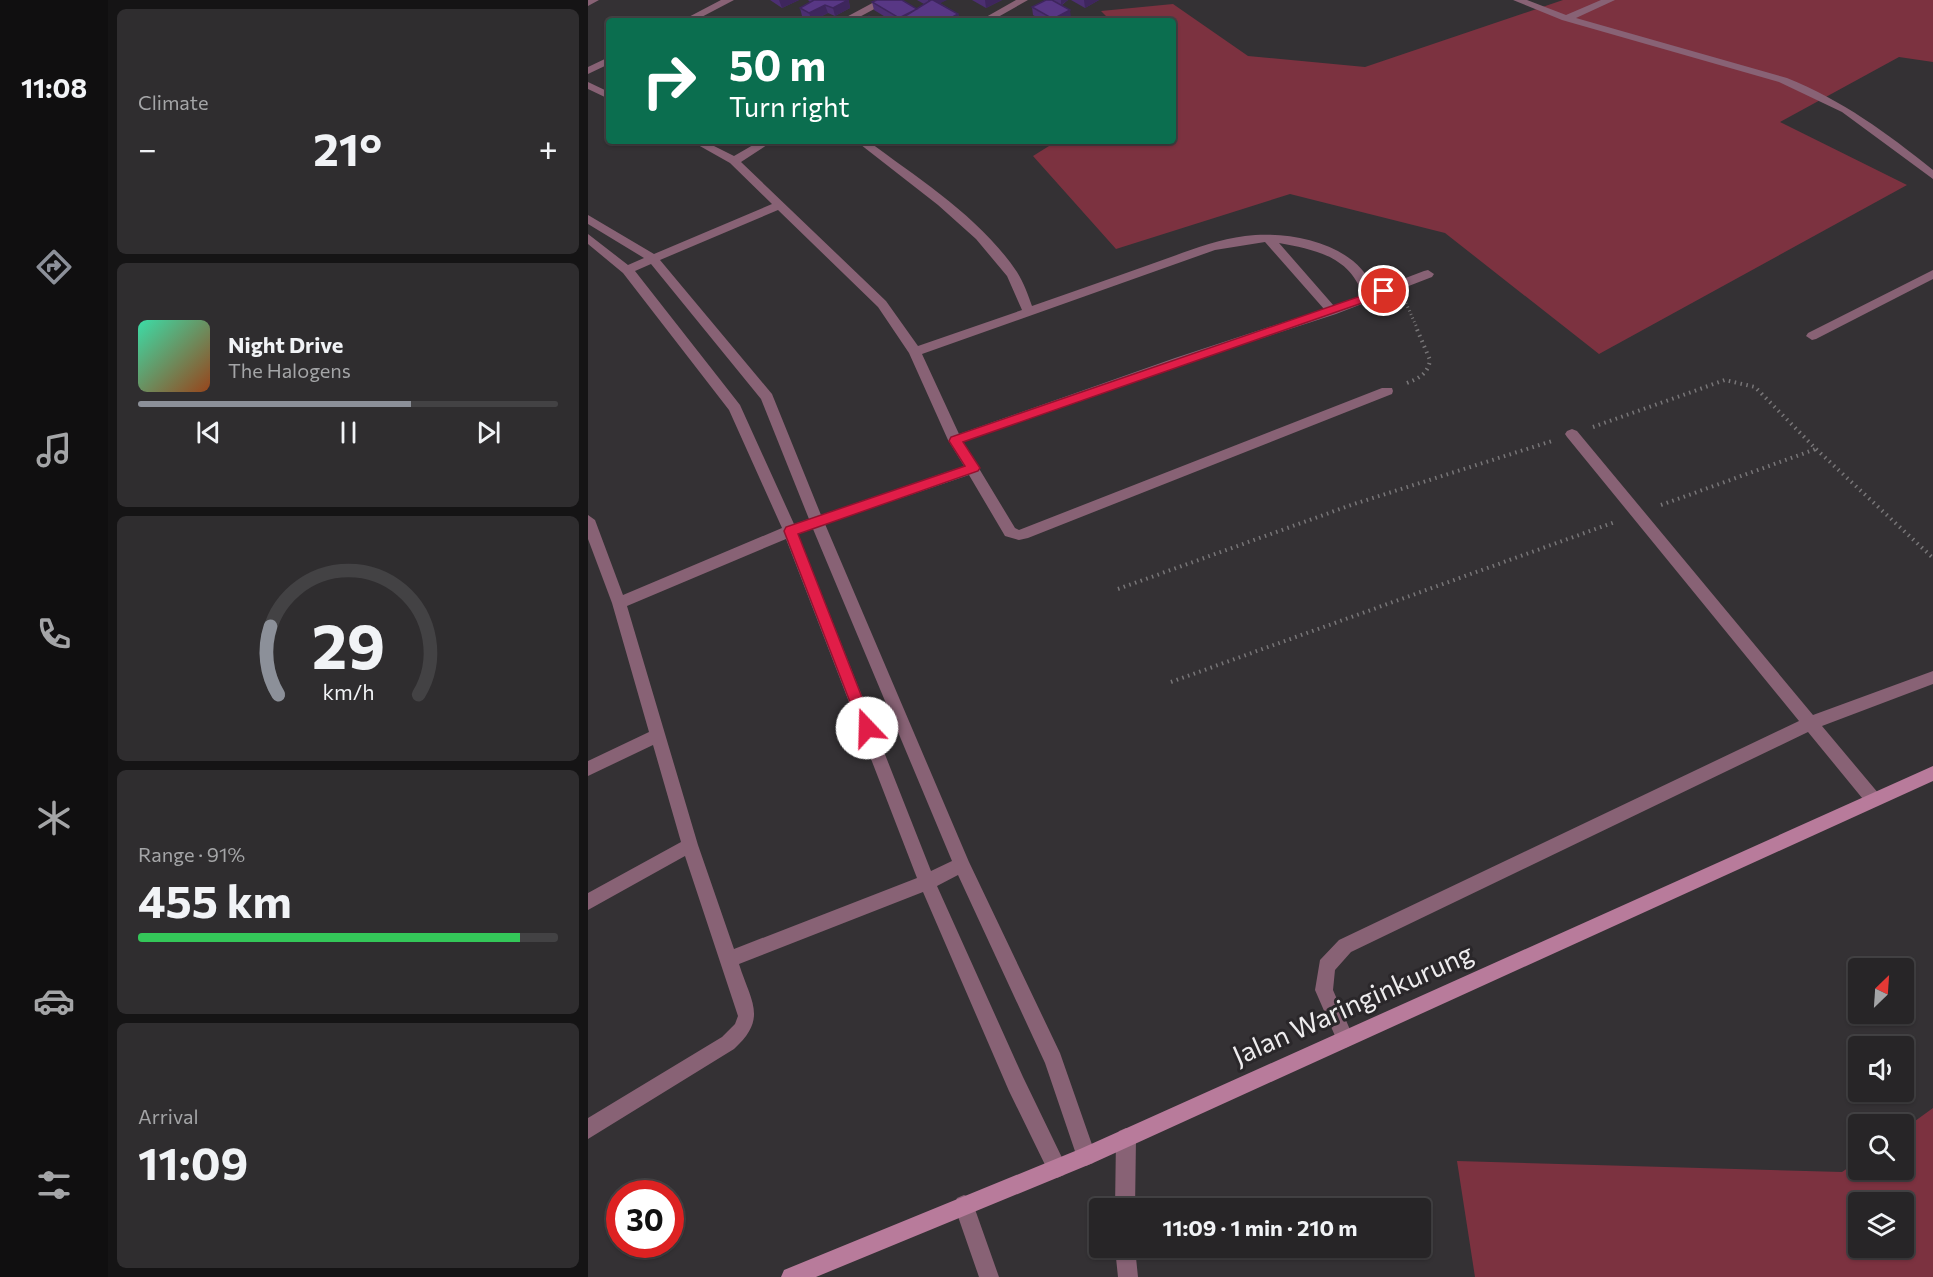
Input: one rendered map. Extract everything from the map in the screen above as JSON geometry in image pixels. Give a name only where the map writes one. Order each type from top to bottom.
[{"type":"street","points":[[588,3],[594,0]]},
{"type":"street","points":[[692,18],[729,0]]},
{"type":"street","points":[[848,18],[872,2],[886,0]]},
{"type":"street","points":[[990,18],[1023,0]]},
{"type":"street","points":[[1518,0],[1566,18],[1783,80],[1818,93],[1879,131],[1933,176]]},
{"type":"street","points":[[1566,18],[1610,0]]},
{"type":"street","points":[[588,71],[606,62]]},
{"type":"street","points":[[588,85],[606,94]]},
{"type":"street","points":[[702,144],[734,160],[882,304],[915,352],[955,441],[1010,532],[1019,535],[1028,533],[1387,391]]},
{"type":"street","points":[[734,160],[763,144]]},
{"type":"street","points":[[865,144],[942,203],[992,248],[1013,276],[1029,312]]},
{"type":"street","points":[[627,270],[781,205]]},
{"type":"street","points":[[588,219],[652,258],[767,397],[962,866],[1053,1060],[1086,1156]]},
{"type":"street","points":[[602,227],[588,238],[627,270],[735,408],[790,531],[927,882],[1016,1084],[1057,1168]]},
{"type":"street","points":[[1268,238],[1332,311]]},
{"type":"street","points":[[915,352],[1212,247],[1243,240],[1268,238],[1301,243],[1342,260],[1359,272],[1370,297]]},
{"type":"street","points":[[955,441],[1179,361],[1332,311],[1428,274]]},
{"type":"street","points":[[1812,336],[1933,274]]},
{"type":"street","points":[[1572,434],[1874,800]]},
{"type":"street","points":[[619,603],[790,531],[973,468]]},
{"type":"street","points":[[588,520],[619,603],[690,845],[747,1016],[742,1030],[728,1043],[588,1129]]},
{"type":"street","points":[[1345,1039],[1324,990],[1326,966],[1345,946],[1811,723],[1933,677]]},
{"type":"street","points":[[588,769],[657,736]]},
{"type":"street","name":"Jalan Waringinkurung","points":[[791,1277],[1086,1156],[1933,772]]},
{"type":"street","points":[[588,902],[690,845]]},
{"type":"street","points":[[728,960],[927,882],[962,866]]},
{"type":"street","points":[[1125,1198],[1126,1137]]},
{"type":"street","points":[[964,1205],[989,1277]]},
{"type":"street","points":[[1126,1258],[1128,1277]]},
{"type":"path","points":[[1387,391],[1424,376],[1429,368],[1430,360],[1399,286]]},
{"type":"path","points":[[1118,589],[1354,504],[1572,434],[1725,380],[1755,387],[1816,449],[1933,558]]},
{"type":"path","points":[[1171,682],[1816,449]]},
{"type":"shaded area","points":[[1563,0],[1933,0],[1933,62],[1899,57],[1780,122],[1907,185],[1599,354],[1445,233],[1290,194],[1116,249],[1033,156],[1052,144],[1176,144],[1176,18],[1108,18],[1101,11],[1173,4],[1248,56],[1365,67]]},
{"type":"shaded area","points":[[1933,1108],[1933,1277],[1475,1277],[1457,1161],[1842,1172],[1848,1168],[1848,1180],[1914,1180],[1914,1122]]},
{"type":"building","points":[[814,0],[848,0],[833,8],[825,5],[809,13],[800,8]]},
{"type":"building","points":[[902,0],[917,9],[899,18],[872,2]]},
{"type":"building","points":[[931,0],[958,14],[951,18],[902,18]]},
{"type":"building","points":[[1046,0],[1052,0],[1070,10],[1051,18],[1032,7]]},
{"type":"route","points":[[867,728],[790,531],[973,468],[955,441],[1384,291]]}]
